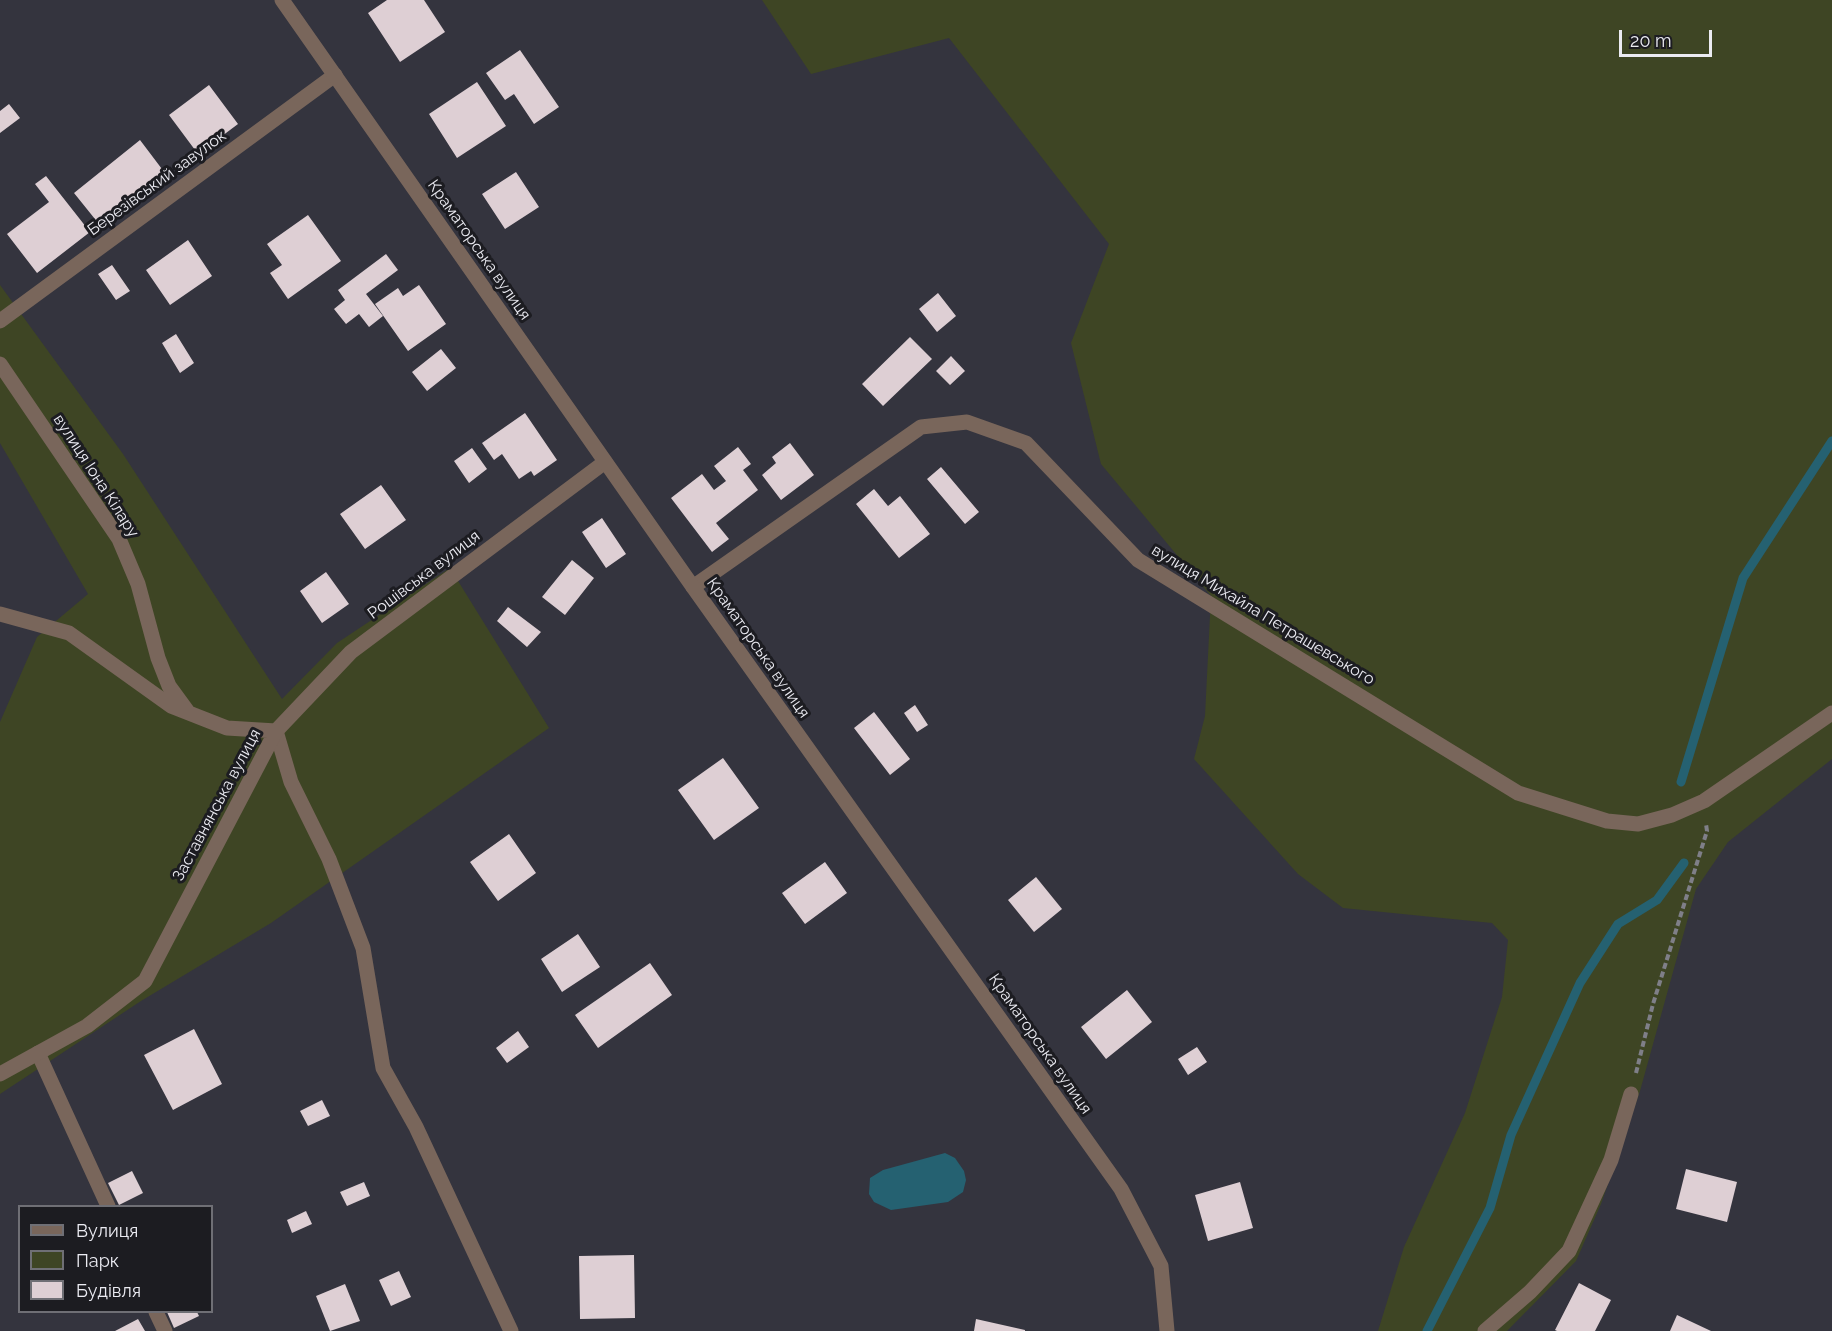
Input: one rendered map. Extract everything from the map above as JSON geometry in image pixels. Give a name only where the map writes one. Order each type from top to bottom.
[{"type":"street","name":"Краматорська вулиця","points":[[282,0],[693,587],[1121,1190],[1161,1266],[1167,1331]]},
{"type":"street","name":"Березівський завулок","points":[[0,321],[335,75]]},
{"type":"street","name":"вулиця Іона Кілару","points":[[0,364],[119,539],[138,584],[158,658],[169,686],[188,712]]},
{"type":"street","name":"вулиця Михайла Петрашевського","points":[[693,587],[921,427],[967,423],[1026,443],[1138,560],[1518,793],[1607,821],[1638,824],[1672,815],[1704,801],[1832,713]]},
{"type":"street","name":"Рошівська вулиця","points":[[276,731],[351,652],[605,462]]},
{"type":"street","name":"Заставнянська вулиця","points":[[0,614],[69,633],[171,706],[228,728],[276,731],[145,981],[87,1026],[0,1074]]},
{"type":"street","points":[[276,731],[291,782],[329,859],[363,948],[383,1068],[416,1127],[511,1331]]},
{"type":"street","points":[[38,1053],[108,1205]]},
{"type":"street","points":[[1485,1331],[1530,1292],[1569,1251],[1611,1160],[1631,1094]]},
{"type":"street","points":[[157,1313],[165,1331]]},
{"type":"path","points":[[1631,1094],[1653,1004],[1707,831],[1704,801]]},
{"type":"green space","points":[[762,0],[1832,0],[1832,759],[1728,842],[1696,889],[1640,1091],[1601,1204],[1576,1261],[1507,1331],[1378,1331],[1404,1247],[1465,1113],[1502,997],[1508,940],[1492,923],[1343,908],[1298,874],[1194,759],[1205,716],[1211,596],[1101,464],[1071,343],[1109,244],[949,38],[811,74]]},
{"type":"green space","points":[[0,285],[123,454],[282,699],[337,643],[450,568],[549,728],[271,923],[141,1001],[0,1094],[0,722],[37,637],[88,594],[0,443]]},
{"type":"water","points":[[945,1153],[955,1158],[964,1171],[966,1180],[963,1192],[948,1202],[891,1210],[874,1202],[869,1194],[870,1178],[883,1170]]},
{"type":"building","points":[[387,0],[424,0],[445,32],[400,62],[368,13]]},
{"type":"building","points":[[520,50],[559,107],[534,124],[514,94],[505,100],[486,73]]},
{"type":"building","points":[[477,82],[506,126],[457,158],[429,114]]},
{"type":"building","points":[[209,85],[238,124],[198,154],[169,115]]},
{"type":"building","points":[[9,104],[20,118],[0,133],[0,111]]},
{"type":"building","points":[[140,140],[168,177],[103,229],[74,193]]},
{"type":"building","points":[[516,172],[539,207],[505,229],[482,194]]},
{"type":"building","points":[[46,176],[90,232],[37,273],[7,234],[49,202],[35,184]]},
{"type":"building","points":[[308,215],[341,261],[288,299],[270,273],[282,265],[267,244]]},
{"type":"building","points":[[188,240],[212,276],[170,305],[146,270]]},
{"type":"building","points":[[386,254],[398,270],[366,294],[383,316],[369,327],[359,314],[346,324],[334,309],[345,300],[338,290]]},
{"type":"building","points":[[112,265],[130,291],[116,300],[98,274]]},
{"type":"building","points":[[419,285],[446,324],[408,351],[375,304],[398,288],[403,296]]},
{"type":"building","points":[[938,293],[956,316],[937,332],[919,309]]},
{"type":"building","points":[[176,334],[194,363],[180,373],[162,343]]},
{"type":"building","points":[[910,337],[932,359],[883,406],[862,384]]},
{"type":"building","points":[[441,349],[456,368],[427,391],[412,372]]},
{"type":"building","points":[[951,356],[965,371],[950,385],[936,371]]},
{"type":"building","points":[[525,413],[557,460],[534,476],[531,471],[519,479],[502,454],[494,460],[482,443]]},
{"type":"building","points":[[790,443],[814,475],[781,500],[762,475],[776,463],[772,457]]},
{"type":"building","points":[[738,447],[751,464],[743,470],[758,490],[716,523],[729,539],[712,552],[671,498],[702,474],[714,490],[726,481],[714,466]]},
{"type":"building","points":[[472,448],[487,469],[469,483],[454,461]]},
{"type":"building","points":[[941,467],[979,512],[965,524],[927,479]]},
{"type":"building","points":[[381,485],[406,520],[365,549],[340,514]]},
{"type":"building","points":[[874,489],[888,506],[900,496],[930,534],[899,558],[856,504]]},
{"type":"building","points":[[602,518],[626,554],[606,568],[582,532]]},
{"type":"building","points":[[572,560],[594,578],[565,615],[542,597]]},
{"type":"building","points":[[326,572],[349,604],[322,623],[300,591]]},
{"type":"building","points":[[508,607],[541,632],[527,647],[497,621]]},
{"type":"building","points":[[915,705],[928,725],[917,732],[904,713]]},
{"type":"building","points":[[874,712],[910,759],[890,775],[854,728]]},
{"type":"building","points":[[723,758],[759,808],[714,840],[678,790]]},
{"type":"building","points":[[509,834],[536,873],[498,901],[470,862]]},
{"type":"building","points":[[825,862],[847,893],[805,924],[782,893]]},
{"type":"building","points":[[1036,877],[1062,909],[1034,932],[1008,900]]},
{"type":"building","points":[[578,934],[600,967],[562,992],[541,959]]},
{"type":"building","points":[[650,963],[672,995],[598,1048],[575,1015]]},
{"type":"building","points":[[1127,990],[1152,1022],[1106,1059],[1081,1027]]},
{"type":"building","points":[[194,1029],[222,1084],[173,1110],[144,1055]]},
{"type":"building","points":[[518,1031],[529,1047],[507,1063],[496,1048]]},
{"type":"building","points":[[1197,1047],[1207,1062],[1188,1075],[1178,1059]]},
{"type":"building","points":[[322,1100],[330,1116],[308,1126],[300,1111]]},
{"type":"building","points":[[1686,1169],[1737,1182],[1727,1222],[1676,1209]]},
{"type":"building","points":[[132,1171],[143,1193],[119,1205],[108,1183]]},
{"type":"building","points":[[364,1182],[370,1196],[347,1206],[340,1192]]},
{"type":"building","points":[[1240,1182],[1253,1228],[1208,1241],[1195,1195]]},
{"type":"building","points":[[306,1211],[312,1224],[292,1233],[287,1220]]},
{"type":"building","points":[[634,1255],[635,1318],[580,1319],[579,1256]]},
{"type":"building","points":[[399,1271],[411,1297],[391,1306],[379,1280]]},
{"type":"building","points":[[1579,1283],[1611,1300],[1595,1331],[1557,1331],[1555,1330]]},
{"type":"building","points":[[345,1284],[360,1321],[330,1331],[316,1296]]},
{"type":"building","points":[[167,1313],[198,1313],[199,1316],[174,1328]]},
{"type":"building","points":[[1677,1315],[1711,1331],[1670,1331]]},
{"type":"building","points":[[138,1319],[145,1331],[115,1331]]},
{"type":"building","points":[[976,1319],[1025,1330],[1025,1331],[974,1331]]},
{"type":"waterway","points":[[1681,782],[1743,578],[1832,441]]},
{"type":"waterway","points":[[1427,1331],[1490,1208],[1511,1135],[1580,983],[1618,924],[1657,900],[1684,863]]}]
